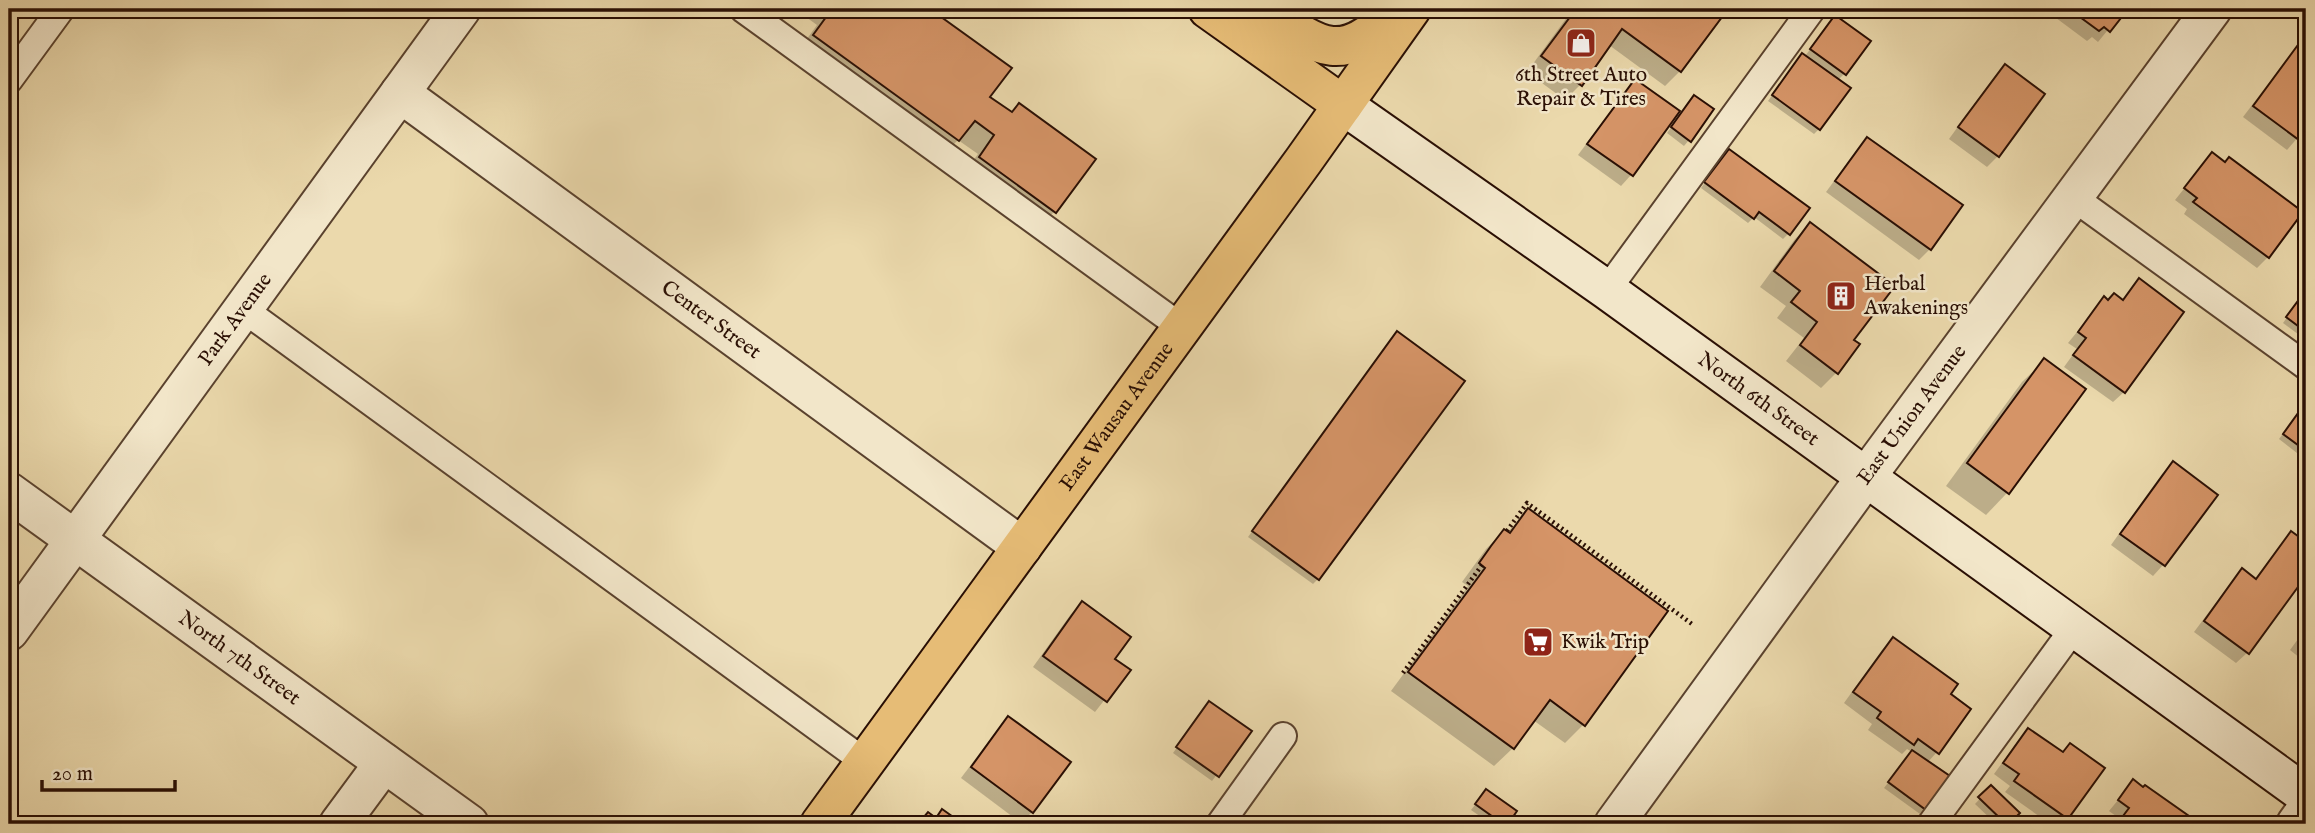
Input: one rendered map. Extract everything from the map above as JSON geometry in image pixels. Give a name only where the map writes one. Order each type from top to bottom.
[{"type":"main road","name":"North 6th Street","points":[[1208,9],[1343,104]]},
{"type":"main road","points":[[1264,9],[1291,28],[1327,46],[1349,44],[1364,39],[1397,9]]},
{"type":"main road","name":"East Wausau Avenue","points":[[820,824],[1411,9]]},
{"type":"street","name":"Park Avenue","points":[[9,631],[461,9]]},
{"type":"street","name":"East Union Avenue","points":[[1614,824],[1866,477],[2212,9]]},
{"type":"street","name":"Center Street","points":[[400,93],[1022,547]]},
{"type":"street","name":"North 6th Street","points":[[1343,104],[1607,290],[2306,795]]},
{"type":"street","name":"North 7th Street","points":[[9,492],[469,824]]},
{"type":"street","points":[[339,824],[384,763]]},
{"type":"street","points":[[2296,824],[2306,810]]},
{"type":"lane","points":[[9,80],[61,9]]},
{"type":"lane","points":[[743,9],[1181,327]]},
{"type":"lane","points":[[1607,290],[1812,9]]},
{"type":"lane","points":[[2074,198],[2306,366]]},
{"type":"lane","points":[[243,309],[865,762]]},
{"type":"lane","points":[[1931,824],[2074,628]]},
{"type":"lane","points":[[1220,824],[1283,736]]},
{"type":"path","points":[[1507,531],[1527,503],[1692,624]]},
{"type":"path","points":[[1403,673],[1482,565]]},
{"type":"building","points":[[832,9],[930,9],[1012,68],[990,97],[1012,112],[1019,103],[1096,159],[1056,213],[979,157],[994,135],[975,121],[959,141],[813,35]]},
{"type":"building","name":"6th Street Auto Repair & Tires","points":[[1576,9],[1728,9],[1681,72],[1622,29],[1582,86],[1541,56]]},
{"type":"building","points":[[2069,9],[2128,9],[2110,32],[2104,27],[2099,31]]},
{"type":"building","points":[[1835,15],[1871,41],[1846,75],[1810,49]]},
{"type":"building","points":[[2303,38],[2306,40],[2306,131],[2299,140],[2253,106]]},
{"type":"building","points":[[1802,53],[1851,88],[1820,130],[1772,95]]},
{"type":"building","points":[[2005,64],[2045,94],[1999,157],[1958,127]]},
{"type":"building","points":[[1635,79],[1680,111],[1633,176],[1587,144]]},
{"type":"building","points":[[1694,95],[1714,109],[1691,142],[1671,127]]},
{"type":"building","points":[[1867,137],[1963,205],[1931,250],[1835,181]]},
{"type":"building","points":[[1729,149],[1810,208],[1790,235],[1759,212],[1754,219],[1704,182]]},
{"type":"building","points":[[2212,152],[2225,162],[2229,157],[2303,212],[2269,258],[2193,202],[2197,198],[2184,188]]},
{"type":"building","name":"Herbal Awakenings","points":[[1810,222],[1895,286],[1854,340],[1860,344],[1838,374],[1800,345],[1817,322],[1791,302],[1800,291],[1774,271]]},
{"type":"building","points":[[2139,278],[2184,312],[2125,393],[2073,355],[2086,338],[2078,332],[2104,296],[2108,300],[2114,293],[2123,300]]},
{"type":"building","points":[[2306,290],[2306,332],[2286,317]]},
{"type":"building","points":[[1397,331],[1465,381],[1319,580],[1252,531]]},
{"type":"building","points":[[2044,358],[2086,389],[2009,494],[1967,463]]},
{"type":"building","points":[[2306,402],[2306,451],[2283,434]]},
{"type":"building","points":[[2173,461],[2218,495],[2165,566],[2120,534]]},
{"type":"building","name":"Kwik Trip","points":[[1528,508],[1668,611],[1585,726],[1550,700],[1514,749],[1408,672],[1485,568],[1479,563],[1491,546],[1504,529],[1510,533]]},
{"type":"building","points":[[2291,531],[2306,542],[2306,576],[2249,654],[2204,621],[2242,568],[2256,579]]},
{"type":"building","points":[[1082,601],[1131,637],[1115,659],[1131,670],[1107,702],[1043,656]]},
{"type":"building","points":[[1893,637],[1958,684],[1951,694],[1971,709],[1939,754],[1918,739],[1914,745],[1877,718],[1881,712],[1853,692]]},
{"type":"building","points":[[1209,701],[1252,731],[1219,777],[1176,747]]},
{"type":"building","points":[[1008,716],[1071,762],[1033,813],[971,767]]},
{"type":"building","points":[[2028,728],[2063,752],[2070,743],[2105,768],[2068,819],[2014,781],[2019,774],[2003,763]]},
{"type":"building","points":[[1912,750],[1950,776],[1926,810],[1888,782]]},
{"type":"building","points":[[2133,779],[2189,816],[2183,824],[2117,824],[2129,808],[2118,800]]},
{"type":"building","points":[[1991,785],[2020,813],[2009,824],[1978,797]]},
{"type":"building","points":[[1486,789],[1517,811],[1508,824],[1503,824],[1475,804]]},
{"type":"building","points":[[942,809],[963,824],[918,824],[928,812],[936,818]]},
{"type":"place","name":"6th Street Auto Repair & Tires","points":[[1581,43]]},
{"type":"place","name":"Herbal Awakenings","points":[[1841,296]]},
{"type":"place","name":"Kwik Trip","points":[[1538,642]]}]
